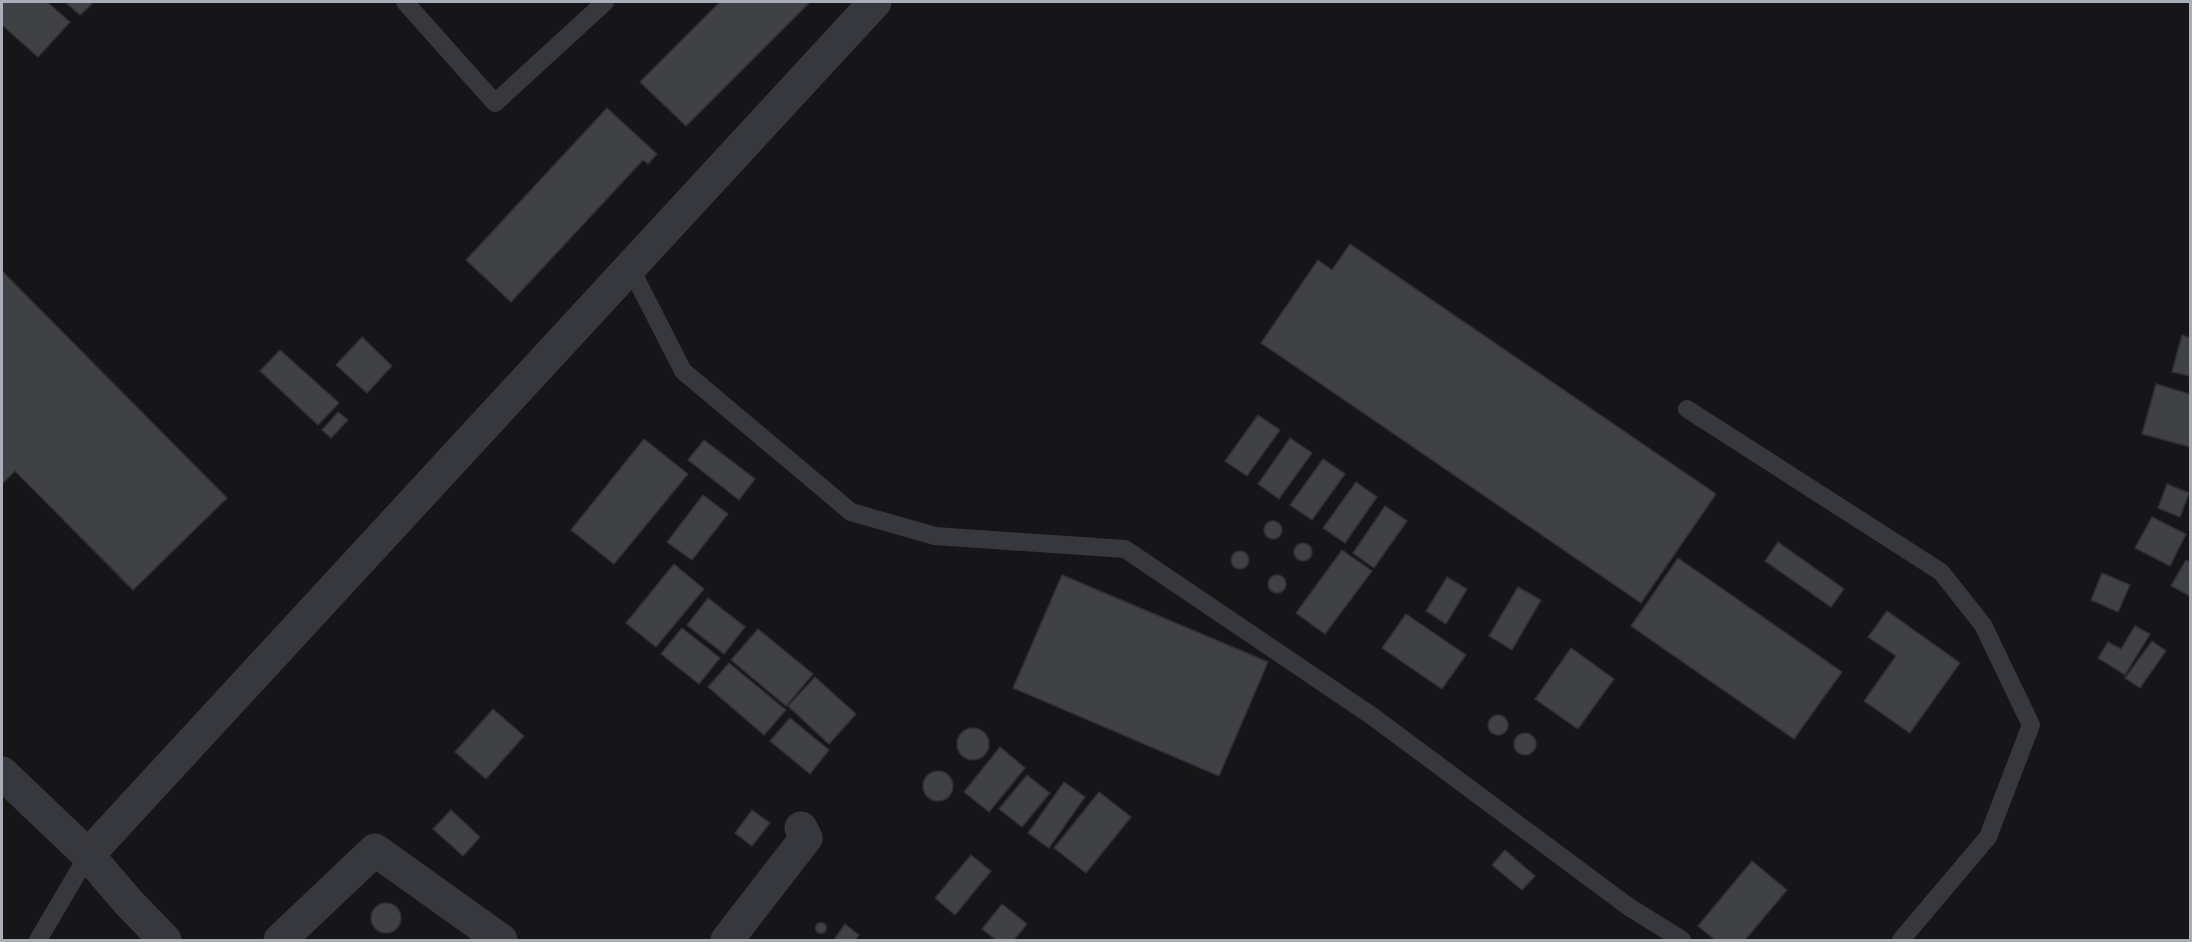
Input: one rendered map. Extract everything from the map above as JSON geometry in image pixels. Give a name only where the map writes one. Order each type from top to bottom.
[{"type":"street","points":[[88,855],[874,2]]},
{"type":"street","points":[[2,773],[88,855],[129,903],[165,940]]},
{"type":"street","points":[[727,940],[806,838],[801,828]]},
{"type":"street","points":[[280,940],[375,850],[501,940]]},
{"type":"lane","points":[[405,2],[495,103],[605,2]]},
{"type":"lane","points":[[630,267],[683,371],[851,512],[935,536],[1125,549],[1372,716],[1629,907],[1682,940]]},
{"type":"lane","points":[[1687,410],[1941,572],[1983,625],[2031,725],[1988,837],[1901,940]]},
{"type":"lane","points":[[38,940],[88,855]]},
{"type":"building","points":[[2,2],[47,2],[70,22],[38,57],[2,25]]},
{"type":"building","points":[[65,2],[94,2],[80,15]]},
{"type":"building","points":[[720,2],[810,2],[686,126],[640,82]]},
{"type":"building","points":[[607,108],[657,154],[648,164],[643,160],[511,302],[466,260]]},
{"type":"building","points":[[1350,244],[1716,494],[1641,603],[1261,343],[1318,260],[1332,270]]},
{"type":"building","points":[[2,271],[227,498],[133,590],[15,471],[2,484]]},
{"type":"building","points":[[2182,335],[2190,338],[2190,376],[2172,372]]},
{"type":"building","points":[[362,337],[392,366],[367,393],[336,365]]},
{"type":"building","points":[[280,350],[339,403],[318,425],[260,371]]},
{"type":"building","points":[[2156,384],[2190,394],[2190,447],[2142,434]]},
{"type":"building","points":[[338,412],[348,420],[331,438],[322,430]]},
{"type":"building","points":[[1258,415],[1280,430],[1247,476],[1225,461]]},
{"type":"building","points":[[1290,438],[1312,453],[1279,499],[1258,484]]},
{"type":"building","points":[[644,439],[688,474],[614,564],[571,530]]},
{"type":"building","points":[[704,440],[755,479],[739,500],[688,460]]},
{"type":"building","points":[[1323,459],[1345,474],[1312,520],[1290,505]]},
{"type":"building","points":[[1356,482],[1377,497],[1345,543],[1323,528]]},
{"type":"building","points":[[2167,484],[2189,493],[2180,517],[2158,508]]},
{"type":"building","points":[[703,495],[728,514],[692,560],[667,542]]},
{"type":"building","points":[[1385,506],[1407,521],[1374,568],[1353,553]]},
{"type":"building","points":[[2152,517],[2186,534],[2170,566],[2135,548]]},
{"type":"building","points":[[1273,521],[1279,524],[1282,530],[1279,536],[1273,539],[1267,536],[1264,530],[1267,524]]},
{"type":"building","points":[[1778,542],[1844,589],[1831,607],[1765,561]]},
{"type":"building","points":[[1303,543],[1309,546],[1312,552],[1309,558],[1303,561],[1297,558],[1294,552],[1297,546]]},
{"type":"building","points":[[1342,550],[1372,571],[1325,634],[1296,613]]},
{"type":"building","points":[[1240,551],[1246,554],[1249,560],[1246,566],[1240,569],[1234,566],[1231,560],[1234,554]]},
{"type":"building","points":[[1678,558],[1842,672],[1794,739],[1631,626]]},
{"type":"building","points":[[2186,560],[2190,562],[2190,596],[2171,586]]},
{"type":"building","points":[[674,564],[704,589],[656,647],[626,623]]},
{"type":"building","points":[[2102,573],[2130,585],[2118,612],[2091,600]]},
{"type":"building","points":[[1062,575],[1268,662],[1219,776],[1013,688]]},
{"type":"building","points":[[1277,575],[1283,578],[1286,584],[1283,590],[1277,593],[1271,590],[1268,584],[1271,578]]},
{"type":"building","points":[[1447,577],[1467,589],[1446,624],[1426,611]]},
{"type":"building","points":[[1518,587],[1541,600],[1512,650],[1489,636]]},
{"type":"building","points":[[708,598],[745,627],[724,654],[687,625]]},
{"type":"building","points":[[1887,611],[1960,663],[1910,733],[1864,701],[1896,656],[1868,637]]},
{"type":"building","points":[[1406,614],[1466,655],[1442,689],[1382,648]]},
{"type":"building","points":[[2135,626],[2150,634],[2125,675],[2098,658],[2108,642],[2121,649]]},
{"type":"building","points":[[682,628],[720,658],[699,684],[661,654]]},
{"type":"building","points":[[758,629],[813,674],[786,706],[731,660]]},
{"type":"building","points":[[2152,641],[2166,651],[2140,688],[2125,678]]},
{"type":"building","points":[[1571,648],[1614,679],[1578,729],[1535,699]]},
{"type":"building","points":[[729,663],[786,710],[764,735],[708,687]]},
{"type":"building","points":[[815,677],[856,714],[829,744],[788,706]]},
{"type":"building","points":[[493,709],[524,736],[486,779],[455,752]]},
{"type":"building","points":[[1498,715],[1505,718],[1508,725],[1505,732],[1498,735],[1491,732],[1488,725],[1491,718]]},
{"type":"building","points":[[790,718],[829,750],[810,774],[770,741]]},
{"type":"building","points":[[973,728],[984,733],[989,744],[984,755],[973,760],[962,755],[957,744],[962,733]]},
{"type":"building","points":[[1525,733],[1535,740],[1536,744],[1529,754],[1525,755],[1515,748],[1514,744],[1521,734]]},
{"type":"building","points":[[1000,747],[1025,768],[989,812],[964,792]]},
{"type":"building","points":[[938,771],[944,772],[952,780],[952,792],[944,800],[938,801],[932,800],[924,792],[923,786],[924,780],[932,772]]},
{"type":"building","points":[[1027,775],[1050,793],[1022,827],[999,809]]},
{"type":"building","points":[[1064,782],[1085,797],[1049,848],[1028,833]]},
{"type":"building","points":[[1099,792],[1131,817],[1086,873],[1054,848]]},
{"type":"building","points":[[451,810],[480,837],[463,856],[433,829]]},
{"type":"building","points":[[752,810],[770,823],[752,846],[735,833]]},
{"type":"building","points":[[1505,850],[1535,876],[1522,890],[1492,865]]},
{"type":"building","points":[[971,855],[991,871],[955,915],[935,898]]},
{"type":"building","points":[[1752,861],[1787,890],[1745,940],[1715,940],[1698,926]]},
{"type":"building","points":[[386,903],[392,904],[400,912],[400,924],[392,932],[386,933],[380,932],[372,924],[371,918],[372,912],[380,904]]},
{"type":"building","points":[[1002,904],[1027,924],[1014,940],[996,940],[982,929]]},
{"type":"building","points":[[821,922],[827,928],[821,934],[815,928]]},
{"type":"building","points":[[845,924],[859,935],[855,940],[835,938]]}]
